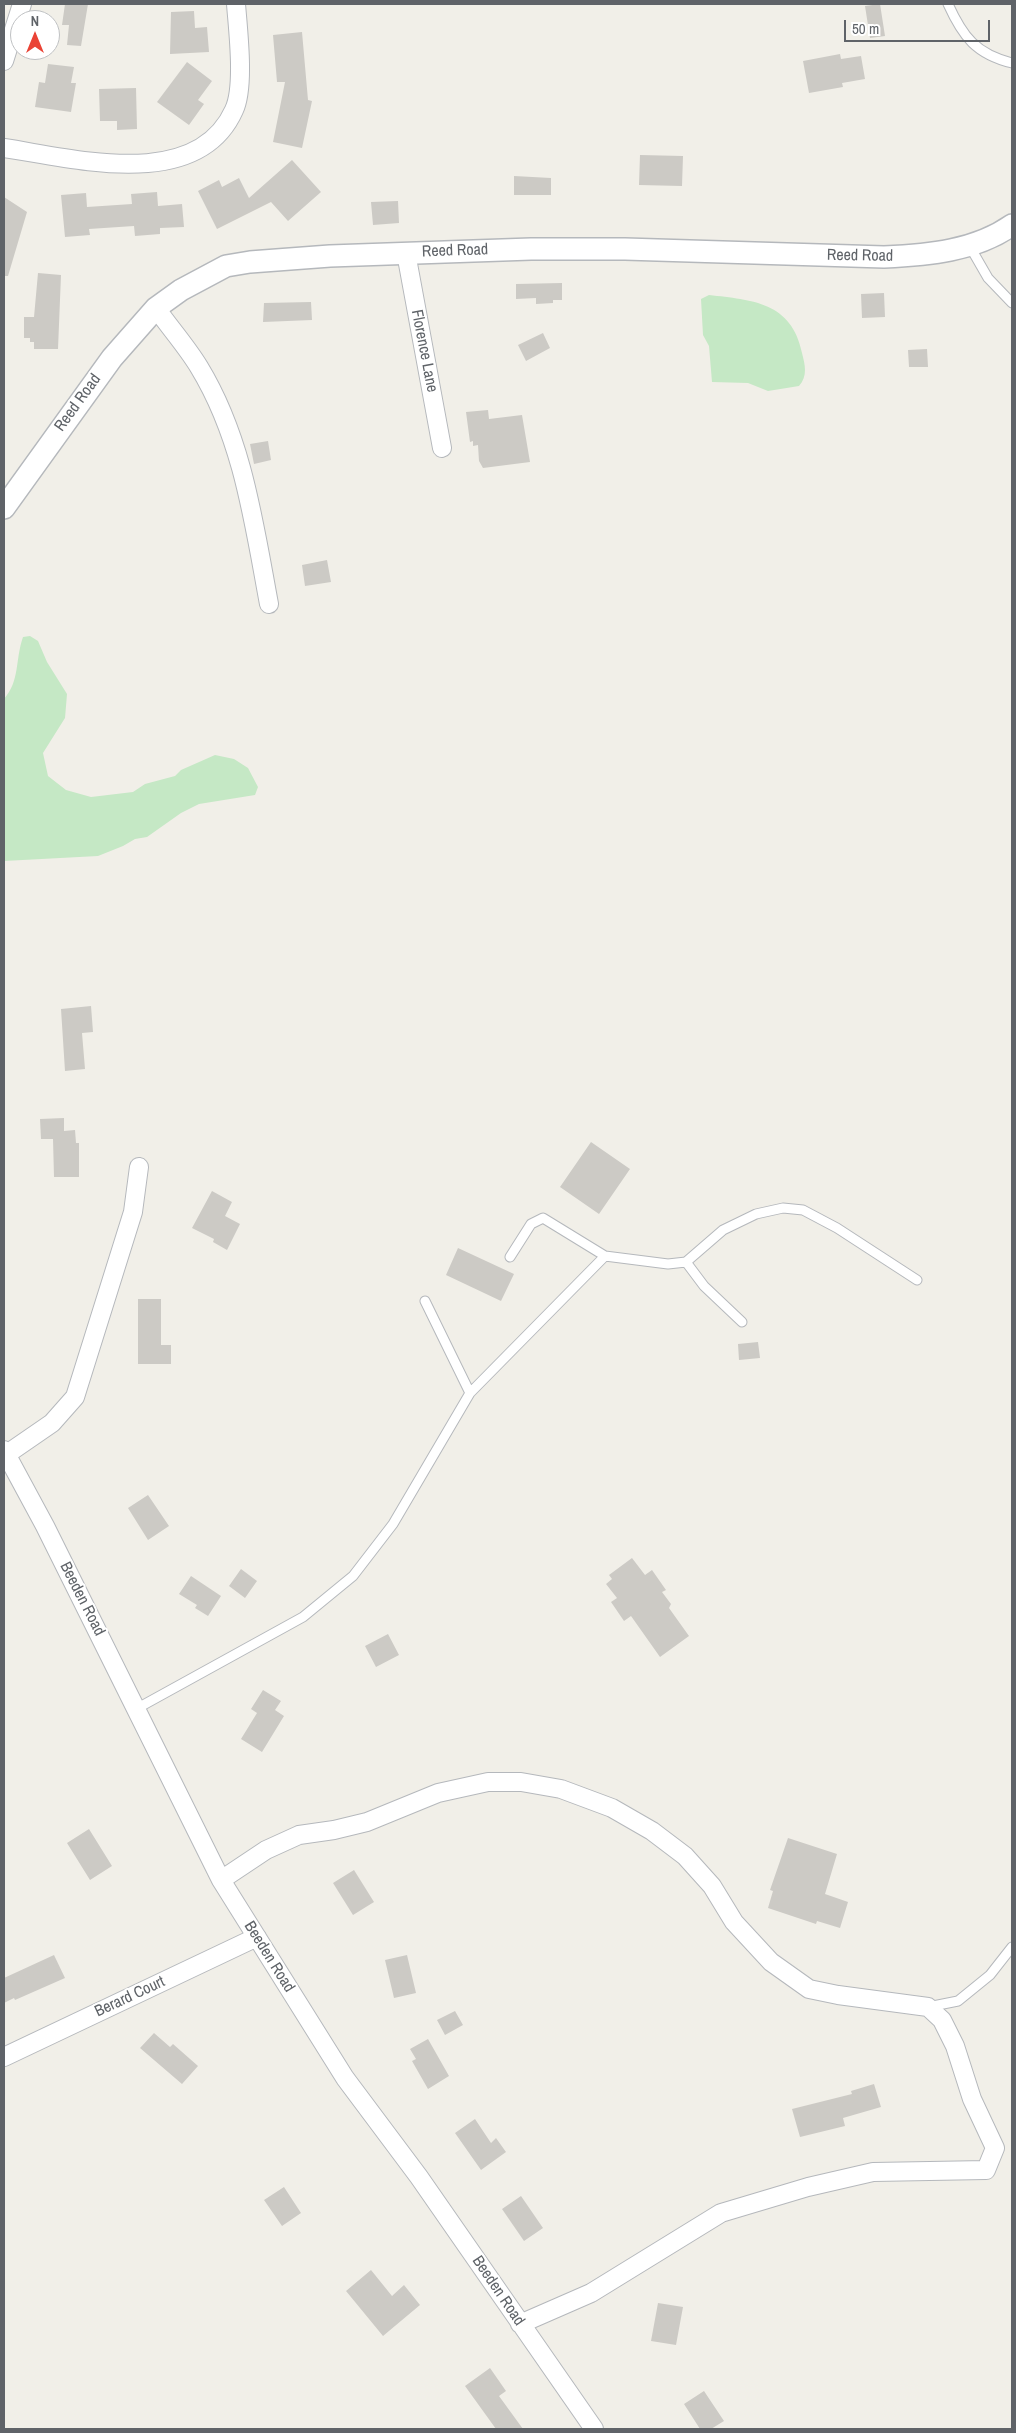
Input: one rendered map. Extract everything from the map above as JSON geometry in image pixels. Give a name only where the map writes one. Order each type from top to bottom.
[{"type":"street","points":[[4,61],[22,4]]},
{"type":"street","points":[[4,148],[116,165],[158,162],[190,154],[217,135],[235,109],[240,68],[236,4]]},
{"type":"street","name":"Reed Road","points":[[4,508],[112,358],[156,308],[181,290],[226,266],[294,258],[406,253],[625,248],[884,257],[915,256],[990,239],[1012,225]]},
{"type":"street","name":"Florence Lane","points":[[406,253],[442,448]]},
{"type":"street","points":[[156,308],[199,367],[231,434],[249,499],[269,604]]},
{"type":"street","points":[[5,1452],[52,1423],[75,1397],[133,1212],[139,1167]]},
{"type":"street","name":"Beeden Road","points":[[5,1452],[46,1526],[221,1880],[345,2078],[420,2177],[594,2429]]},
{"type":"street","points":[[221,1880],[266,1850],[299,1835],[334,1830],[367,1822],[438,1792],[488,1782],[529,1784],[561,1789],[612,1808],[652,1831],[685,1856],[712,1886],[734,1922],[771,1962],[809,1989],[838,1995],[928,2007],[942,2020],[955,2046],[972,2099],[995,2148],[986,2170],[873,2172],[721,2213],[591,2293],[520,2324]]},
{"type":"street","name":"Berard Court","points":[[4,2057],[257,1937]]},
{"type":"lane","points":[[948,4],[960,30],[974,46],[1012,63]]},
{"type":"lane","points":[[969,245],[988,278],[1012,303]]},
{"type":"lane","points":[[510,1257],[531,1224],[542,1218],[605,1256],[668,1264],[686,1262],[723,1230],[756,1214],[783,1208],[803,1210],[837,1228],[917,1280]]},
{"type":"lane","points":[[136,1709],[303,1617],[352,1576],[393,1524],[470,1393],[605,1256]]},
{"type":"lane","points":[[686,1262],[704,1286],[742,1322]]},
{"type":"lane","points":[[425,1300],[470,1393]]},
{"type":"lane","points":[[928,2007],[958,2001],[990,1976],[1012,1947]]},
{"type":"green space","points":[[709,295],[755,302],[780,314],[789,323],[797,336],[805,366],[804,378],[799,386],[768,391],[748,383],[712,382],[709,346],[703,335],[701,299]]},
{"type":"green space","points":[[30,636],[38,641],[47,662],[67,694],[65,718],[43,753],[48,776],[66,790],[91,797],[133,792],[145,784],[175,776],[181,770],[215,755],[234,759],[248,768],[258,787],[255,795],[199,804],[181,813],[147,837],[135,839],[98,856],[4,861],[4,699],[13,685],[23,637]]},
{"type":"building","points":[[65,4],[88,4],[81,46],[67,45],[69,25],[62,25]]},
{"type":"building","points":[[880,4],[885,36],[870,38],[865,6]]},
{"type":"building","points":[[194,11],[195,28],[207,27],[209,52],[170,54],[171,12]]},
{"type":"building","points":[[302,32],[308,100],[312,101],[302,148],[273,142],[285,82],[277,82],[273,35]]},
{"type":"building","points":[[840,54],[841,59],[861,56],[865,79],[842,83],[843,87],[809,93],[803,61]]},
{"type":"building","points":[[187,62],[212,81],[198,100],[204,104],[189,125],[157,102]]},
{"type":"building","points":[[48,64],[74,67],[71,83],[76,83],[71,112],[35,107],[39,82],[45,83]]},
{"type":"building","points":[[136,88],[137,129],[117,130],[117,121],[100,121],[99,89]]},
{"type":"building","points":[[640,155],[683,156],[682,186],[639,185]]},
{"type":"building","points":[[292,160],[321,192],[288,221],[271,202],[217,229],[198,191],[219,180],[222,187],[239,178],[249,198]]},
{"type":"building","points":[[514,176],[551,178],[551,195],[514,195]]},
{"type":"building","points":[[157,192],[158,206],[182,204],[184,227],[160,228],[160,234],[135,236],[134,226],[89,229],[90,235],[65,237],[61,195],[86,193],[87,207],[132,204],[131,194]]},
{"type":"building","points":[[4,197],[27,212],[8,276],[4,276]]},
{"type":"building","points":[[398,201],[399,223],[373,225],[371,202]]},
{"type":"building","points":[[38,273],[61,275],[58,349],[34,349],[34,342],[30,342],[30,338],[24,338],[24,317],[34,317]]},
{"type":"building","points":[[562,283],[562,300],[553,300],[553,303],[536,304],[536,298],[516,299],[516,284]]},
{"type":"building","points":[[884,293],[885,317],[862,318],[861,294]]},
{"type":"building","points":[[311,302],[312,320],[263,322],[264,303]]},
{"type":"building","points":[[543,333],[550,348],[526,361],[518,345]]},
{"type":"building","points":[[927,349],[928,367],[909,367],[908,350]]},
{"type":"building","points":[[488,410],[489,419],[522,415],[530,462],[483,468],[479,461],[478,445],[473,446],[473,441],[470,442],[466,412]]},
{"type":"building","points":[[268,441],[271,460],[254,464],[250,444]]},
{"type":"building","points":[[327,560],[331,582],[305,586],[302,565]]},
{"type":"building","points":[[91,1006],[93,1032],[82,1033],[85,1069],[65,1071],[61,1009]]},
{"type":"building","points":[[64,1118],[64,1131],[75,1130],[76,1143],[79,1143],[79,1177],[54,1177],[53,1139],[41,1139],[40,1119]]},
{"type":"building","points":[[591,1142],[630,1169],[599,1214],[560,1187]]},
{"type":"building","points":[[212,1191],[232,1202],[225,1216],[240,1224],[227,1250],[213,1242],[214,1239],[192,1228]]},
{"type":"building","points":[[458,1248],[514,1274],[501,1301],[446,1275]]},
{"type":"building","points":[[138,1299],[161,1299],[161,1345],[171,1345],[171,1364],[138,1364]]},
{"type":"building","points":[[758,1342],[760,1358],[739,1360],[738,1344]]},
{"type":"building","points":[[148,1495],[169,1526],[148,1540],[128,1508]]},
{"type":"building","points":[[632,1558],[645,1575],[652,1570],[666,1590],[662,1592],[671,1604],[669,1608],[689,1636],[660,1657],[631,1616],[624,1621],[611,1602],[617,1598],[606,1584],[612,1579],[609,1575]]},
{"type":"building","points":[[241,1569],[257,1581],[245,1598],[229,1586]]},
{"type":"building","points":[[191,1576],[221,1596],[208,1616],[195,1608],[197,1605],[179,1594]]},
{"type":"building","points":[[388,1634],[399,1655],[376,1667],[365,1646]]},
{"type":"building","points":[[263,1690],[281,1701],[275,1710],[284,1716],[262,1752],[241,1739],[257,1713],[251,1709]]},
{"type":"building","points":[[89,1829],[112,1866],[90,1880],[67,1843]]},
{"type":"building","points":[[788,1838],[837,1854],[825,1894],[848,1902],[840,1928],[817,1921],[816,1924],[768,1908],[773,1891],[770,1890]]},
{"type":"building","points":[[354,1870],[374,1902],[353,1915],[333,1883]]},
{"type":"building","points":[[54,1955],[65,1978],[4,2003],[4,1978]]},
{"type":"building","points":[[407,1955],[416,1993],[394,1998],[385,1960]]},
{"type":"building","points":[[455,2011],[463,2025],[445,2035],[437,2020]]},
{"type":"building","points":[[154,2033],[170,2047],[173,2044],[198,2066],[182,2084],[140,2048]]},
{"type":"building","points":[[428,2039],[449,2076],[428,2089],[412,2061],[416,2059],[410,2049]]},
{"type":"building","points":[[874,2084],[881,2107],[843,2118],[845,2126],[800,2137],[792,2109],[852,2094],[851,2091]]},
{"type":"building","points":[[475,2119],[491,2143],[496,2138],[506,2152],[481,2170],[455,2133]]},
{"type":"building","points":[[284,2187],[301,2213],[282,2226],[264,2200]]},
{"type":"building","points":[[521,2196],[543,2228],[524,2241],[502,2209]]},
{"type":"building","points":[[371,2270],[392,2296],[404,2285],[420,2305],[383,2336],[346,2291]]},
{"type":"building","points":[[658,2303],[683,2307],[676,2345],[651,2341]]},
{"type":"building","points":[[490,2368],[506,2391],[499,2396],[523,2429],[496,2429],[465,2386]]},
{"type":"building","points":[[704,2391],[724,2421],[711,2429],[700,2429],[684,2404]]}]
